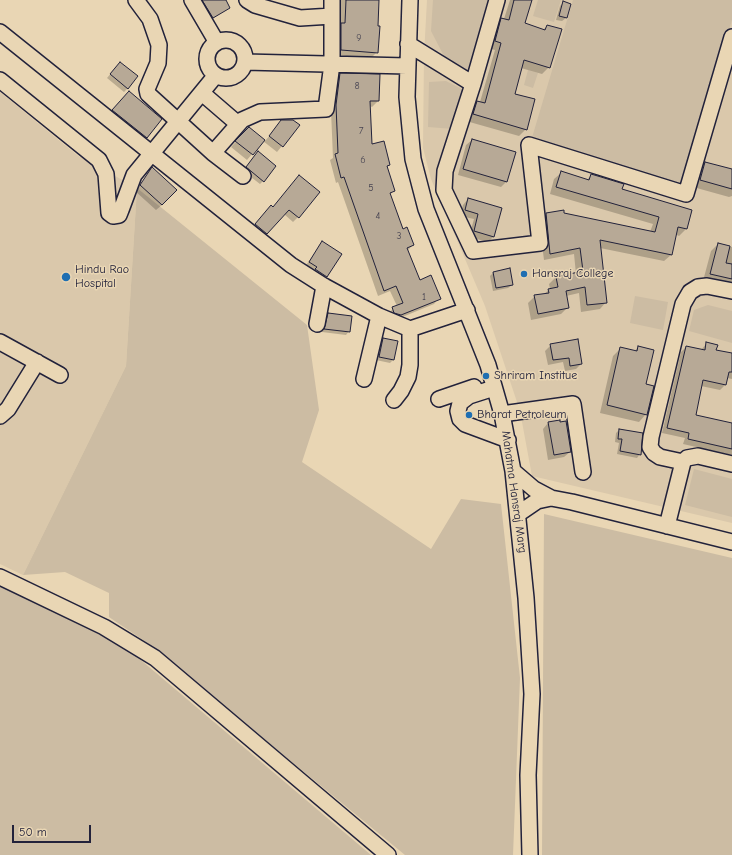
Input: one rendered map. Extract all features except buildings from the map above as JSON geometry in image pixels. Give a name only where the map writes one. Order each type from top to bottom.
[{"type":"street","points":[[136,0],[150,19],[159,45],[159,58],[147,92],[177,122],[243,176]]},
{"type":"street","points":[[192,0],[216,41]]},
{"type":"street","points":[[247,0],[255,5],[300,18],[332,16]]},
{"type":"street","points":[[214,153],[238,124],[251,115],[260,112],[326,109],[332,64],[332,0]]},
{"type":"street","name":"Mahatma Hansraj Marg","points":[[410,0],[407,97],[413,159],[426,209],[467,310],[493,384],[508,440],[513,471],[526,598],[532,694],[528,783],[530,855]]},
{"type":"street","points":[[497,0],[473,84],[445,171],[444,190],[473,251],[540,242],[529,145],[686,194],[732,37]]},
{"type":"street","points":[[0,32],[292,265],[324,286],[379,316],[410,329],[467,310]]},
{"type":"street","points":[[229,40],[236,42],[242,48],[245,55],[245,62],[242,69],[230,78],[223,78],[216,75],[210,70],[207,63],[207,56],[216,41],[229,40]]},
{"type":"street","points":[[408,44],[473,84]]},
{"type":"street","points":[[245,62],[407,66]]},
{"type":"street","points":[[0,80],[99,160],[106,174],[109,213],[113,216],[119,215],[126,201],[134,176],[216,75]]},
{"type":"street","points":[[202,93],[238,124]]},
{"type":"street","points":[[317,324],[324,286]]},
{"type":"street","points":[[683,462],[660,457],[654,453],[650,447],[650,437],[683,304],[690,292],[698,287],[708,286],[732,292]]},
{"type":"street","points":[[364,379],[379,316]]},
{"type":"street","points":[[394,400],[401,391],[408,377],[410,365],[410,329]]},
{"type":"street","points":[[0,342],[60,375]]},
{"type":"street","points":[[0,416],[8,409],[37,362]]},
{"type":"street","points":[[439,399],[493,384]]},
{"type":"street","points":[[493,384],[469,396],[460,403],[458,412],[460,419],[465,424],[508,440]]},
{"type":"street","points":[[502,414],[573,404],[583,472]]},
{"type":"street","points":[[667,526],[683,462],[692,456],[698,456],[732,464]]},
{"type":"street","points":[[513,471],[534,489],[551,498],[732,542]]},
{"type":"street","points":[[518,514],[537,501],[551,498]]},
{"type":"street","points":[[0,577],[104,627],[155,658],[388,855]]},
{"type":"shaded area","name":"Hansraj College","points":[[427,0],[732,0],[732,523],[532,476],[520,411],[485,306],[431,179],[423,148],[424,55]]},
{"type":"shaded area","points":[[433,0],[490,0],[467,71],[445,58],[431,31]]},
{"type":"shaded area","points":[[538,0],[561,0],[554,22],[533,16]]},
{"type":"shaded area","points":[[573,0],[732,0],[732,20],[683,186],[531,141]]},
{"type":"shaded area","points":[[528,70],[538,73],[533,88],[524,85]]},
{"type":"shaded area","points":[[446,81],[464,90],[453,129],[428,127],[429,82]]},
{"type":"shaded area","name":"Hindu Rao Hospital","points":[[0,92],[77,155],[137,188],[126,366],[23,575],[0,564]]},
{"type":"shaded area","points":[[137,188],[307,325],[319,410],[302,462],[431,549],[461,499],[501,504],[520,678],[513,855],[405,855],[146,642],[109,617],[109,593],[65,572],[23,575],[126,366]]},
{"type":"shaded area","points":[[635,296],[668,302],[663,330],[630,323]]},
{"type":"shaded area","points":[[708,305],[732,311],[732,343],[689,331],[694,310]]},
{"type":"shaded area","points":[[694,469],[732,479],[732,517],[685,505]]},
{"type":"shaded area","points":[[544,514],[732,558],[732,855],[542,855]]},
{"type":"shaded area","points":[[0,586],[116,639],[371,855],[0,855]]},
{"type":"place","name":"Hansraj College","points":[[524,274]]},
{"type":"place","name":"Hindu Rao Hospital","points":[[66,277]]},
{"type":"place","name":"Shriram Institue","points":[[486,376]]},
{"type":"place","name":"Bharat Petroleum","points":[[469,415]]}]
